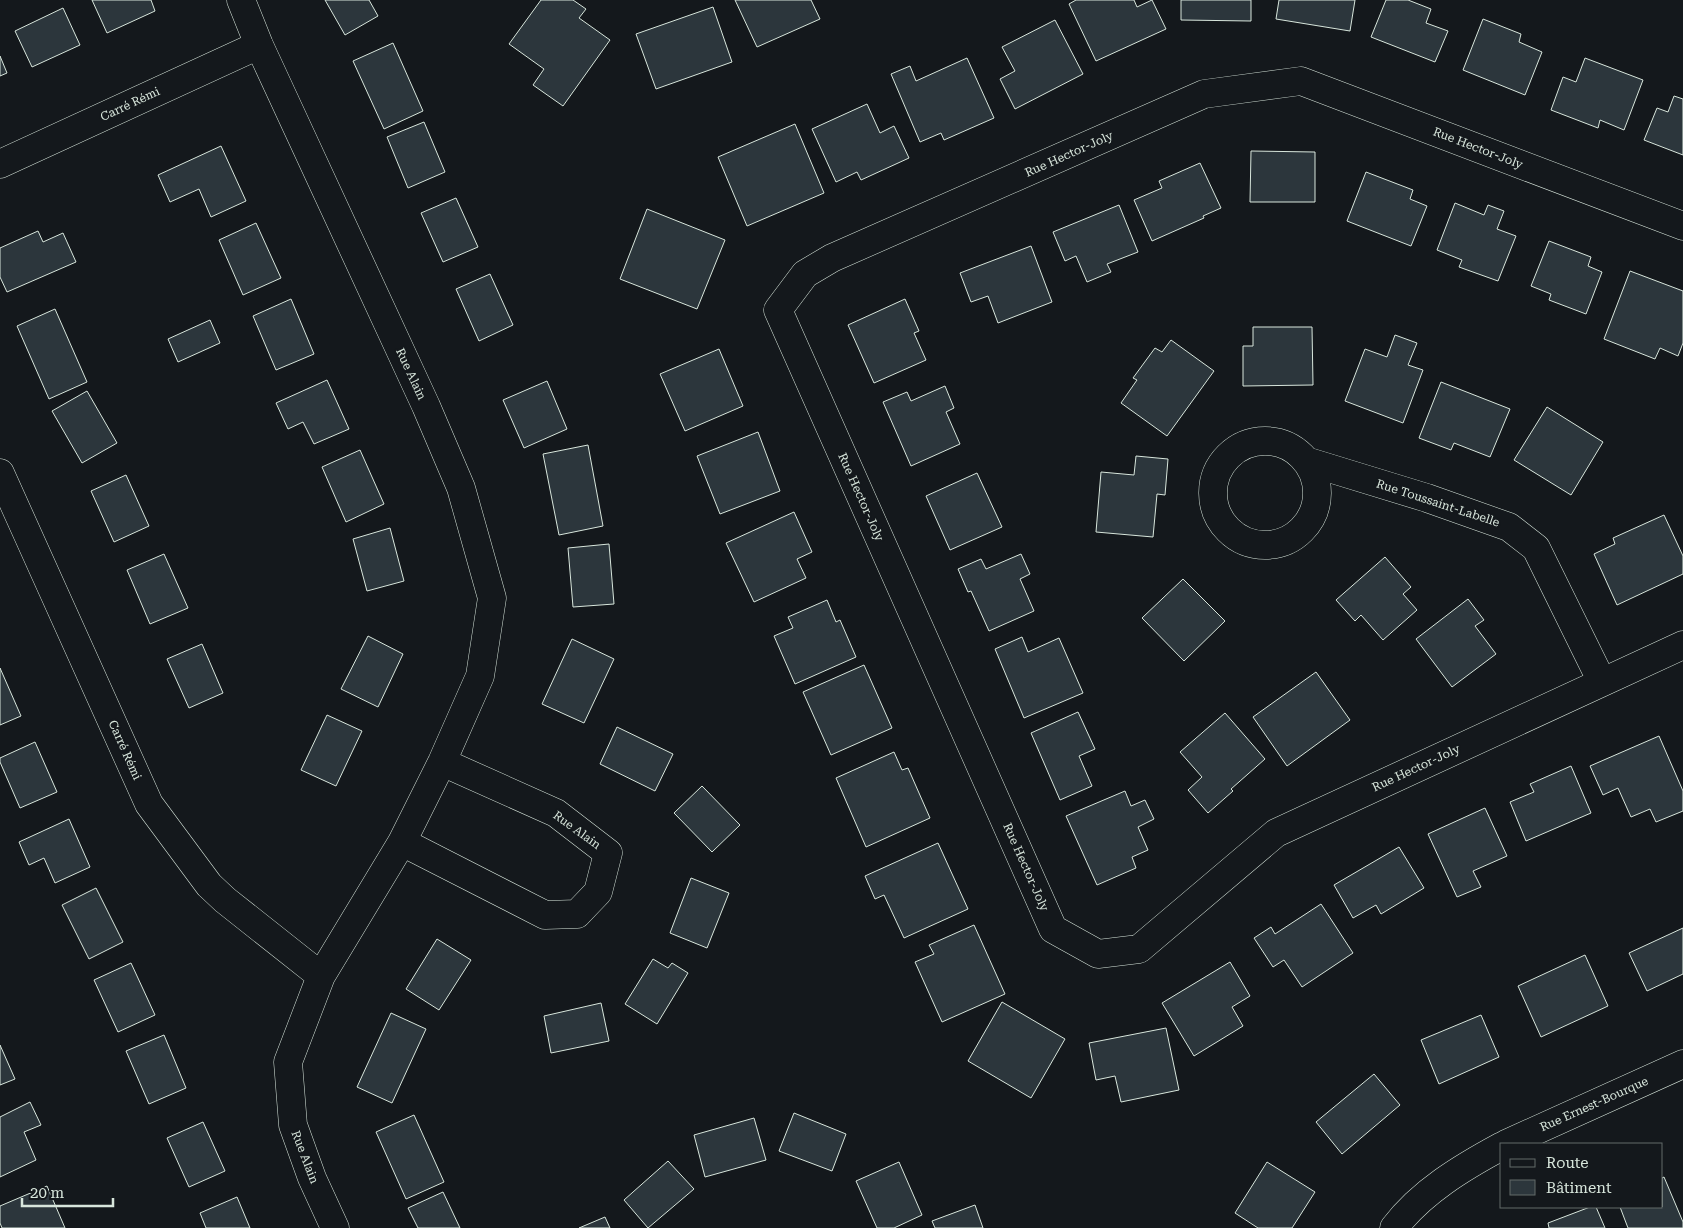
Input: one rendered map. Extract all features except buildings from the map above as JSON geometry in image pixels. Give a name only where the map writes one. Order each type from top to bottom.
[{"type":"street","name":"Rue Alain","points":[[241,0],[259,45],[422,397],[461,488],[492,598],[480,676],[442,762],[402,842],[321,976],[288,1062],[293,1125],[312,1178],[334,1228]]},
{"type":"street","name":"Carré Rémi","points":[[0,164],[259,45]]},
{"type":"street","name":"Rue Hector-Joly","points":[[1683,226],[1301,81],[1204,94],[832,258],[805,274],[778,310],[1053,929],[1098,954],[1139,948],[1276,833],[1683,645]]},
{"type":"street","name":"Rue Toussaint-Labelle","points":[[1306,461],[1427,498],[1508,527],[1536,548],[1602,682]]},
{"type":"street","name":"Carré Rémi","points":[[0,473],[150,804],[208,885],[321,976]]},
{"type":"street","name":"Rue Alain","points":[[402,842],[544,916],[577,914],[598,892],[608,853],[556,813],[442,762]]},
{"type":"street","name":"Rue Ernest-Bourque","points":[[1508,1143],[1683,1064]]},
{"type":"street","points":[[1394,1228],[1422,1198],[1448,1178],[1500,1147]]}]
